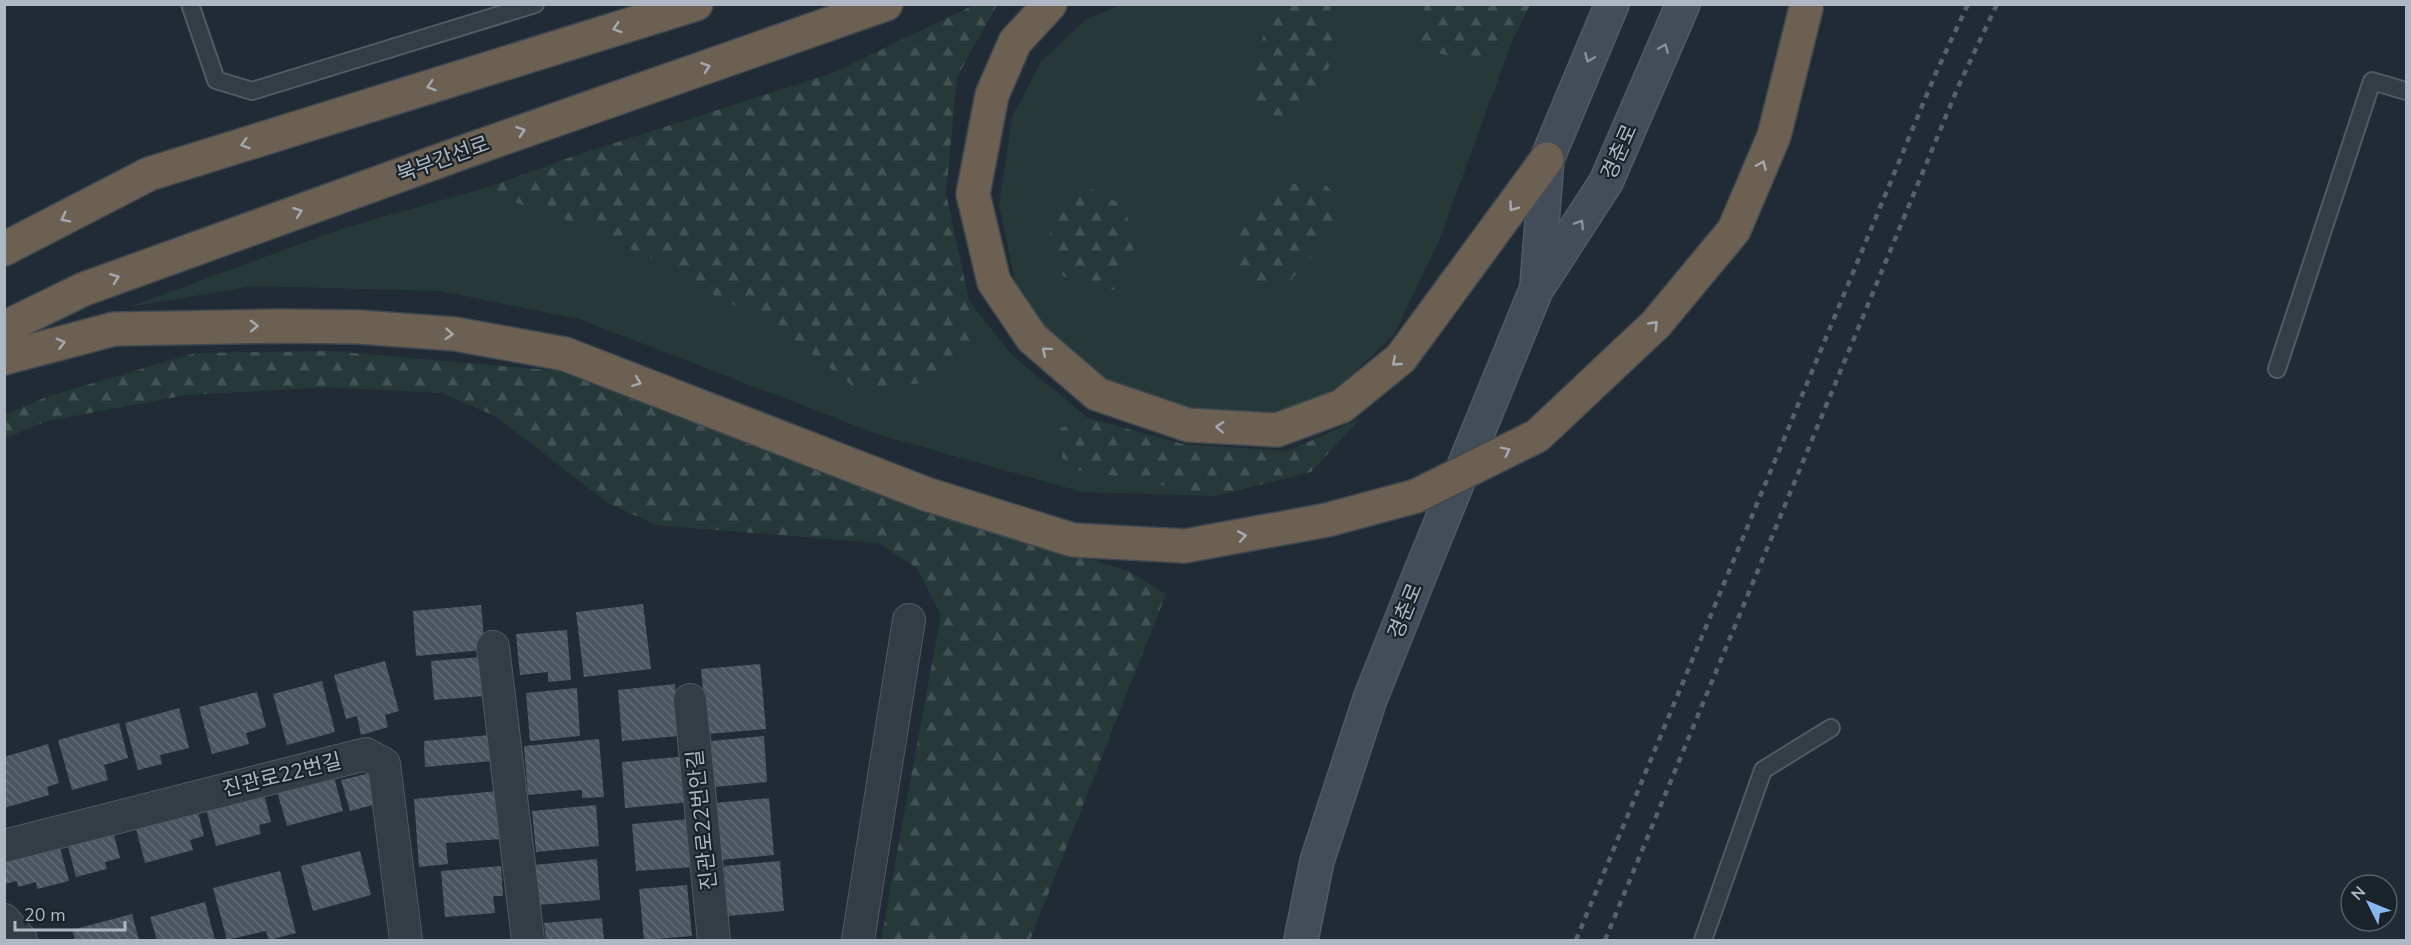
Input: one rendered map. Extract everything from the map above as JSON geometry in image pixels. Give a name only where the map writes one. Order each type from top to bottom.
[{"type":"highway","name":"북부간선로","points":[[4,328],[84,289],[464,152],[886,4]]},
{"type":"highway","points":[[1050,4],[1015,42],[992,95],[973,195],[994,282],[1032,338],[1097,394],[1188,425],[1277,430],[1342,406],[1401,358],[1547,159]]},
{"type":"highway","points":[[4,358],[114,328],[359,327],[455,334],[564,354],[926,494],[1073,540],[1185,546],[1327,520],[1416,495],[1537,436],[1656,324],[1734,230],[1774,136],[1807,4]]},
{"type":"highway","points":[[4,249],[149,174],[684,7]]},
{"type":"main road","name":"경춘로","points":[[1536,290],[1547,159],[1612,4]]},
{"type":"main road","name":"경춘로","points":[[1301,940],[1317,861],[1370,699],[1536,290],[1606,182],[1683,4]]},
{"type":"street","points":[[858,940],[909,620]]},
{"type":"street","points":[[493,647],[528,940]]},
{"type":"street","name":"진관로22번안길","points":[[690,700],[714,940]]},
{"type":"street","name":"진관로22번길","points":[[4,846],[366,754],[384,765],[406,940]]},
{"type":"street","points":[[4,920],[21,940]]},
{"type":"lane","points":[[190,4],[216,80],[252,91],[534,4]]},
{"type":"lane","points":[[2277,369],[2372,81],[2406,91]]},
{"type":"lane","points":[[1702,940],[1763,770],[1831,728]]},
{"type":"green space","points":[[976,4],[997,5],[957,77],[946,193],[969,301],[976,352],[927,382],[860,392],[776,325],[705,291],[675,270],[585,227],[506,199],[492,186],[571,157],[833,73]]},
{"type":"green space","points":[[1425,4],[1530,5],[1511,44],[1474,61],[1441,54],[1419,41]]},
{"type":"green space","points":[[1120,5],[1425,5],[1419,41],[1474,61],[1511,44],[1440,238],[1394,335],[1337,388],[1271,423],[1200,420],[1118,392],[1059,351],[1018,294],[999,206],[1012,117],[1040,63],[1085,20]]},
{"type":"green space","points":[[1287,5],[1330,5],[1334,58],[1302,113],[1282,126],[1254,100],[1254,66],[1265,30]]},
{"type":"green space","points":[[1322,182],[1339,197],[1335,225],[1312,257],[1287,284],[1260,290],[1233,271],[1233,243],[1244,222],[1275,185]]},
{"type":"green space","points":[[492,186],[506,199],[585,227],[675,270],[705,291],[776,325],[860,392],[976,352],[969,301],[1011,354],[1088,418],[1060,428],[1062,458],[1078,470],[1215,496],[1082,492],[877,434],[579,319],[441,291],[253,286],[129,307],[341,229]]},
{"type":"green space","points":[[1086,186],[1119,203],[1137,235],[1128,271],[1114,290],[1093,290],[1055,272],[1047,254],[1052,224],[1069,196]]},
{"type":"green space","points":[[331,351],[570,372],[1020,538],[1128,571],[1166,594],[1030,940],[881,940],[941,615],[917,568],[878,543],[656,525],[608,503],[495,416],[442,393],[327,387],[187,395],[47,421],[5,438],[5,415],[46,397],[195,353]]},
{"type":"green space","points":[[1088,418],[1183,444],[1288,451],[1360,419],[1311,472],[1215,496],[1078,470],[1062,458],[1060,428]]},
{"type":"building","points":[[643,604],[651,669],[584,677],[576,612]]},
{"type":"building","points":[[481,605],[485,650],[416,656],[413,611]]},
{"type":"building","points":[[567,630],[571,680],[548,682],[548,672],[520,675],[516,634]]},
{"type":"building","points":[[481,657],[485,696],[434,700],[431,661]]},
{"type":"building","points":[[385,661],[399,711],[385,715],[388,727],[361,735],[357,716],[346,719],[334,675]]},
{"type":"building","points":[[760,664],[766,729],[707,734],[701,669]]},
{"type":"building","points":[[322,681],[335,732],[287,745],[273,694]]},
{"type":"building","points":[[675,684],[679,736],[622,741],[618,690]]},
{"type":"building","points":[[577,688],[580,736],[530,741],[526,693]]},
{"type":"building","points":[[257,692],[266,727],[246,733],[249,744],[212,754],[199,707]]},
{"type":"building","points":[[179,708],[189,748],[160,755],[162,764],[138,770],[125,723]]},
{"type":"building","points":[[119,723],[128,758],[104,765],[108,780],[72,790],[58,740]]},
{"type":"building","points":[[490,735],[493,761],[425,767],[424,741]]},
{"type":"building","points":[[764,736],[767,782],[715,787],[711,741]]},
{"type":"building","points":[[599,739],[604,797],[582,798],[582,790],[528,795],[524,746]]},
{"type":"building","points":[[48,744],[59,783],[47,787],[49,795],[4,808],[4,757]]},
{"type":"building","points":[[688,756],[691,802],[625,808],[622,762]]},
{"type":"building","points":[[333,773],[343,811],[287,826],[276,788]]},
{"type":"building","points":[[370,773],[377,804],[350,811],[341,780]]},
{"type":"building","points":[[262,786],[271,822],[259,825],[261,834],[216,846],[204,802]]},
{"type":"building","points":[[498,791],[501,839],[446,843],[448,864],[419,867],[414,799]]},
{"type":"building","points":[[769,798],[774,855],[719,860],[714,803]]},
{"type":"building","points":[[196,804],[204,836],[190,840],[193,850],[145,863],[134,821]]},
{"type":"building","points":[[596,805],[599,846],[536,852],[532,811]]},
{"type":"building","points":[[689,819],[693,867],[636,871],[632,824]]},
{"type":"building","points":[[112,827],[120,858],[105,862],[107,869],[76,877],[66,839]]},
{"type":"building","points":[[58,841],[69,881],[37,889],[36,882],[18,887],[17,881],[4,884],[4,855]]},
{"type":"building","points":[[360,851],[371,895],[313,911],[301,866]]},
{"type":"building","points":[[597,859],[600,900],[537,905],[534,865]]},
{"type":"building","points":[[780,861],[784,911],[728,916],[724,866]]},
{"type":"building","points":[[501,866],[503,896],[493,896],[495,913],[445,917],[441,871]]},
{"type":"building","points":[[280,871],[296,933],[269,940],[266,931],[227,940],[213,888]]},
{"type":"building","points":[[687,885],[692,936],[644,940],[639,889]]},
{"type":"building","points":[[205,902],[215,940],[157,940],[150,917]]},
{"type":"building","points":[[132,914],[139,940],[75,940],[72,930]]},
{"type":"building","points":[[602,918],[604,940],[546,940],[544,923]]},
{"type":"railway","points":[[1576,940],[1935,75],[1968,4]]},
{"type":"railway","points":[[1605,940],[1958,87],[1997,4]]}]
